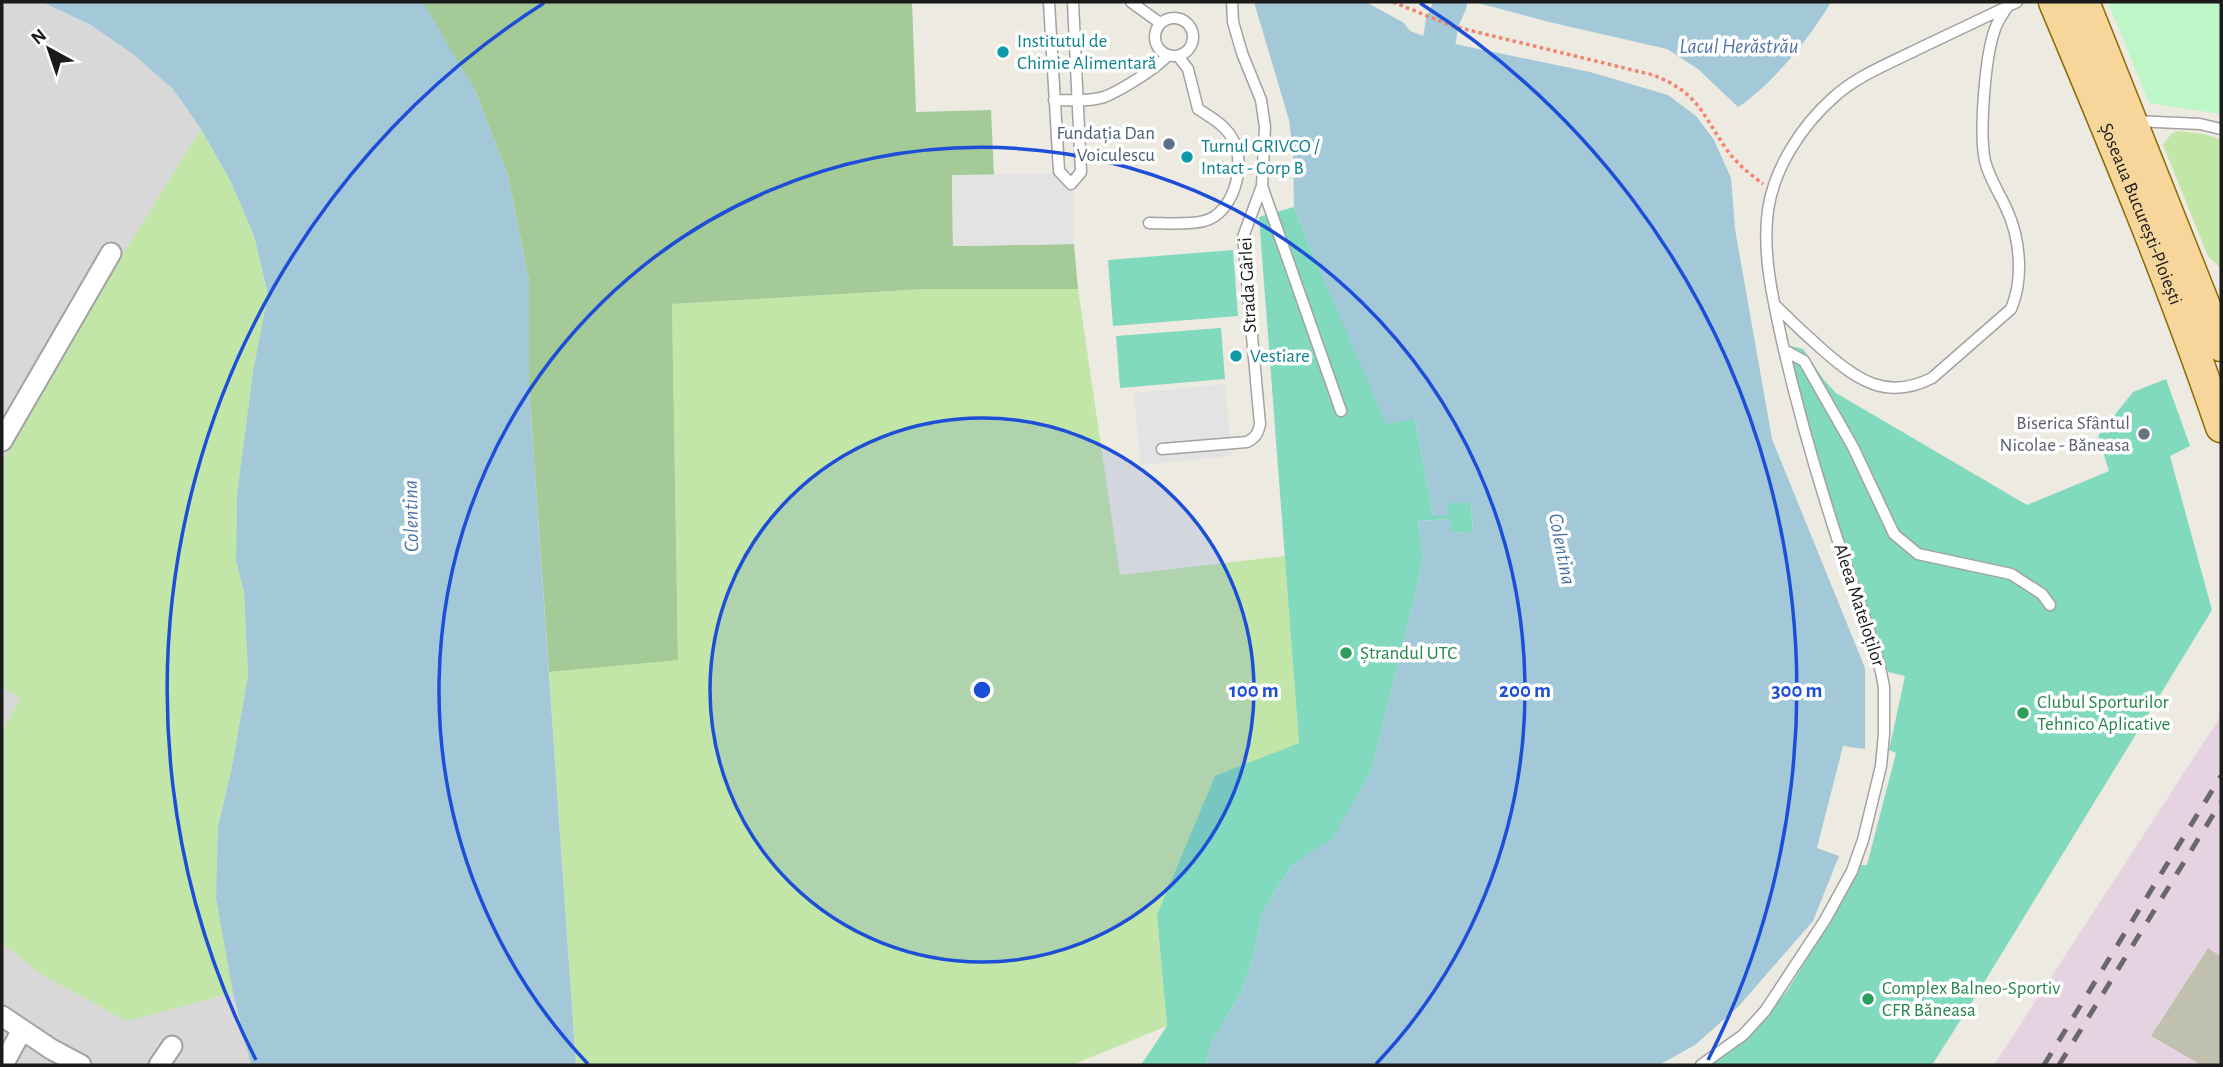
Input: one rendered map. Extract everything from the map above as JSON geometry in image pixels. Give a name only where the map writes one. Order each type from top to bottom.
[{"type":"main road","name":"Șoseaua București-Ploiești","points":[[2054,2],[2119,159],[2221,427]]},
{"type":"main road","name":"Șoseaua București-Ploiești","points":[[2084,2],[2221,346]]},
{"type":"street","points":[[2,440],[111,253]]},
{"type":"street","points":[[2,1016],[81,1065]]},
{"type":"street","points":[[3,1065],[22,1030]]},
{"type":"street","points":[[159,1065],[172,1046]]},
{"type":"lane","points":[[1049,2],[1059,172],[1071,184],[1081,172],[1073,2]]},
{"type":"lane","points":[[1131,2],[1160,23]]},
{"type":"lane","name":"Strada Gârlei","points":[[1162,449],[1247,442],[1259,432],[1242,237],[1262,187],[1265,127],[1261,100],[1233,22],[1232,2]]},
{"type":"lane","name":"Aleea Mateloților","points":[[1701,1065],[1743,1035],[1765,1011],[1825,920],[1858,855],[1882,757],[1884,687],[1881,672],[1837,537],[1788,369],[1774,304],[1767,239],[1768,209],[1772,192],[1791,149],[1805,128],[1818,112],[1842,91],[1873,71],[2013,4]]},
{"type":"lane","name":"Aleea Mateloților","points":[[1774,304],[1848,372],[1872,384],[1902,388],[1918,385],[1932,378],[2011,309],[2017,296],[2018,277],[2015,232],[1985,161],[1983,126],[1990,49],[1995,29],[2013,4]]},
{"type":"lane","points":[[1054,100],[1104,97],[1173,56],[1184,54],[1193,39],[1191,27],[1182,19],[1170,18],[1160,23],[1154,35],[1155,42],[1162,52],[1173,56],[1188,68],[1198,109],[1223,127],[1235,143],[1239,169],[1236,186],[1229,201],[1205,221],[1149,223]]},
{"type":"lane","points":[[2132,120],[2200,124],[2221,128]]},
{"type":"lane","points":[[1262,187],[1341,411]]},
{"type":"lane","points":[[1784,350],[1804,361],[1853,447],[1894,534],[1918,554],[2011,574],[2042,594],[2050,605]]},
{"type":"path","points":[[1393,2],[1452,26],[1670,81],[1702,108],[1739,164],[1772,192]]},
{"type":"shaded area","points":[[2,2],[42,2],[91,25],[134,55],[173,88],[201,129],[268,296],[253,371],[237,495],[236,560],[244,592],[233,993],[251,1065],[2,1065]]},
{"type":"shaded area","points":[[1074,173],[1074,244],[953,246],[952,175]]},
{"type":"shaded area","points":[[1225,384],[1232,456],[1141,465],[1134,393]]},
{"type":"shaded area","points":[[2221,716],[2221,957],[2207,949],[2151,1036],[2199,1064],[1994,1065]]},
{"type":"shaded area","points":[[2208,948],[2221,957],[2221,1065],[2201,1065],[2151,1036]]},
{"type":"green space","points":[[421,2],[912,2],[916,112],[991,110],[994,175],[952,175],[953,246],[1074,244],[1078,289],[925,289],[672,304],[678,660],[549,672],[529,386],[529,281],[508,176],[476,92]]},
{"type":"green space","points":[[2108,2],[2221,2],[2221,114],[2149,103]]},
{"type":"green space","points":[[201,129],[231,182],[254,236],[268,296],[253,371],[237,495],[236,560],[244,592],[248,675],[232,767],[218,827],[216,898],[233,993],[127,1021],[42,975],[2,943],[2,732],[20,698],[2,687],[2,463],[115,267]]},
{"type":"green space","points":[[2178,131],[2205,134],[2221,140],[2221,268],[2208,256],[2163,145],[2171,134]]},
{"type":"green space","name":"Ștrandul UTC","points":[[1294,207],[1311,250],[1415,419],[1433,516],[1447,503],[1471,503],[1473,533],[1450,532],[1450,519],[1418,521],[1423,555],[1419,578],[1372,769],[1333,839],[1292,865],[1263,911],[1243,989],[1211,1044],[1206,1065],[1141,1065],[1167,1026],[1157,915],[1215,776],[1299,743],[1259,217]]},
{"type":"green space","points":[[1233,250],[1238,316],[1113,326],[1108,260]]},
{"type":"green space","points":[[925,289],[1078,289],[1120,575],[1285,556],[1299,744],[1157,915],[1167,1026],[1072,1065],[576,1065],[549,672],[678,659],[672,304]]},
{"type":"green space","points":[[1221,328],[1225,379],[1120,388],[1116,336]]},
{"type":"green space","name":"Clubul Sporturilor Tehnico Aplicative","points":[[1787,345],[1803,349],[1836,393],[2027,505],[2109,471],[2098,436],[2133,392],[2166,379],[2190,446],[2170,456],[2212,610],[1932,1065],[1709,1065],[1745,1041],[1787,991],[1830,922],[1859,865],[1867,865],[1896,753],[1889,750],[1905,676],[1888,672],[1844,543],[1791,368]]},
{"type":"water","points":[[42,2],[423,2],[476,92],[508,176],[529,281],[529,386],[576,1065],[251,1065],[233,993],[216,898],[218,827],[232,767],[248,675],[244,592],[236,560],[237,495],[253,371],[268,295],[254,236],[231,182],[201,129],[173,89],[134,55],[91,25]]},
{"type":"water","points":[[1254,2],[1366,2],[1404,23],[1410,31],[1426,37],[1429,33],[1444,38],[1445,42],[1590,72],[1668,95],[1696,116],[1714,140],[1731,178],[1735,229],[1772,439],[1865,668],[1865,749],[1843,746],[1817,848],[1839,856],[1813,921],[1738,1007],[1695,1045],[1659,1065],[1206,1065],[1211,1044],[1243,989],[1263,911],[1292,865],[1333,838],[1372,769],[1419,578],[1423,555],[1418,521],[1450,519],[1451,532],[1473,533],[1471,503],[1448,503],[1449,515],[1433,516],[1415,419],[1386,424],[1311,250],[1294,207],[1293,151],[1289,120]]},
{"type":"water","name":"Lacul Herăstrău","points":[[1474,2],[1831,2],[1790,59],[1751,98],[1738,107],[1698,69],[1667,49]]},
{"type":"waterway","name":"Colentina","points":[[1433,82],[1442,23],[1451,2]]},
{"type":"railway","points":[[2044,1065],[2221,776]]},
{"type":"railway","points":[[2059,1065],[2221,802]]},
{"type":"place","name":"Institutul de Chimie Alimentară","points":[[1003,52]]},
{"type":"place","name":"Fundația Dan Voiculescu","points":[[1169,144]]},
{"type":"place","name":"Turnul GRIVCO / Intact - Corp B","points":[[1187,157]]},
{"type":"place","name":"Vestiare","points":[[1236,356]]},
{"type":"place","name":"Biserica Sfântul Nicolae - Băneasa","points":[[2144,434]]},
{"type":"place","name":"Ștrandul UTC","points":[[1346,653]]},
{"type":"place","name":"Clubul Sporturilor Tehnico Aplicative","points":[[2023,713]]},
{"type":"place","name":"Complex Balneo-Sportiv CFR Băneasa","points":[[1868,999]]}]
